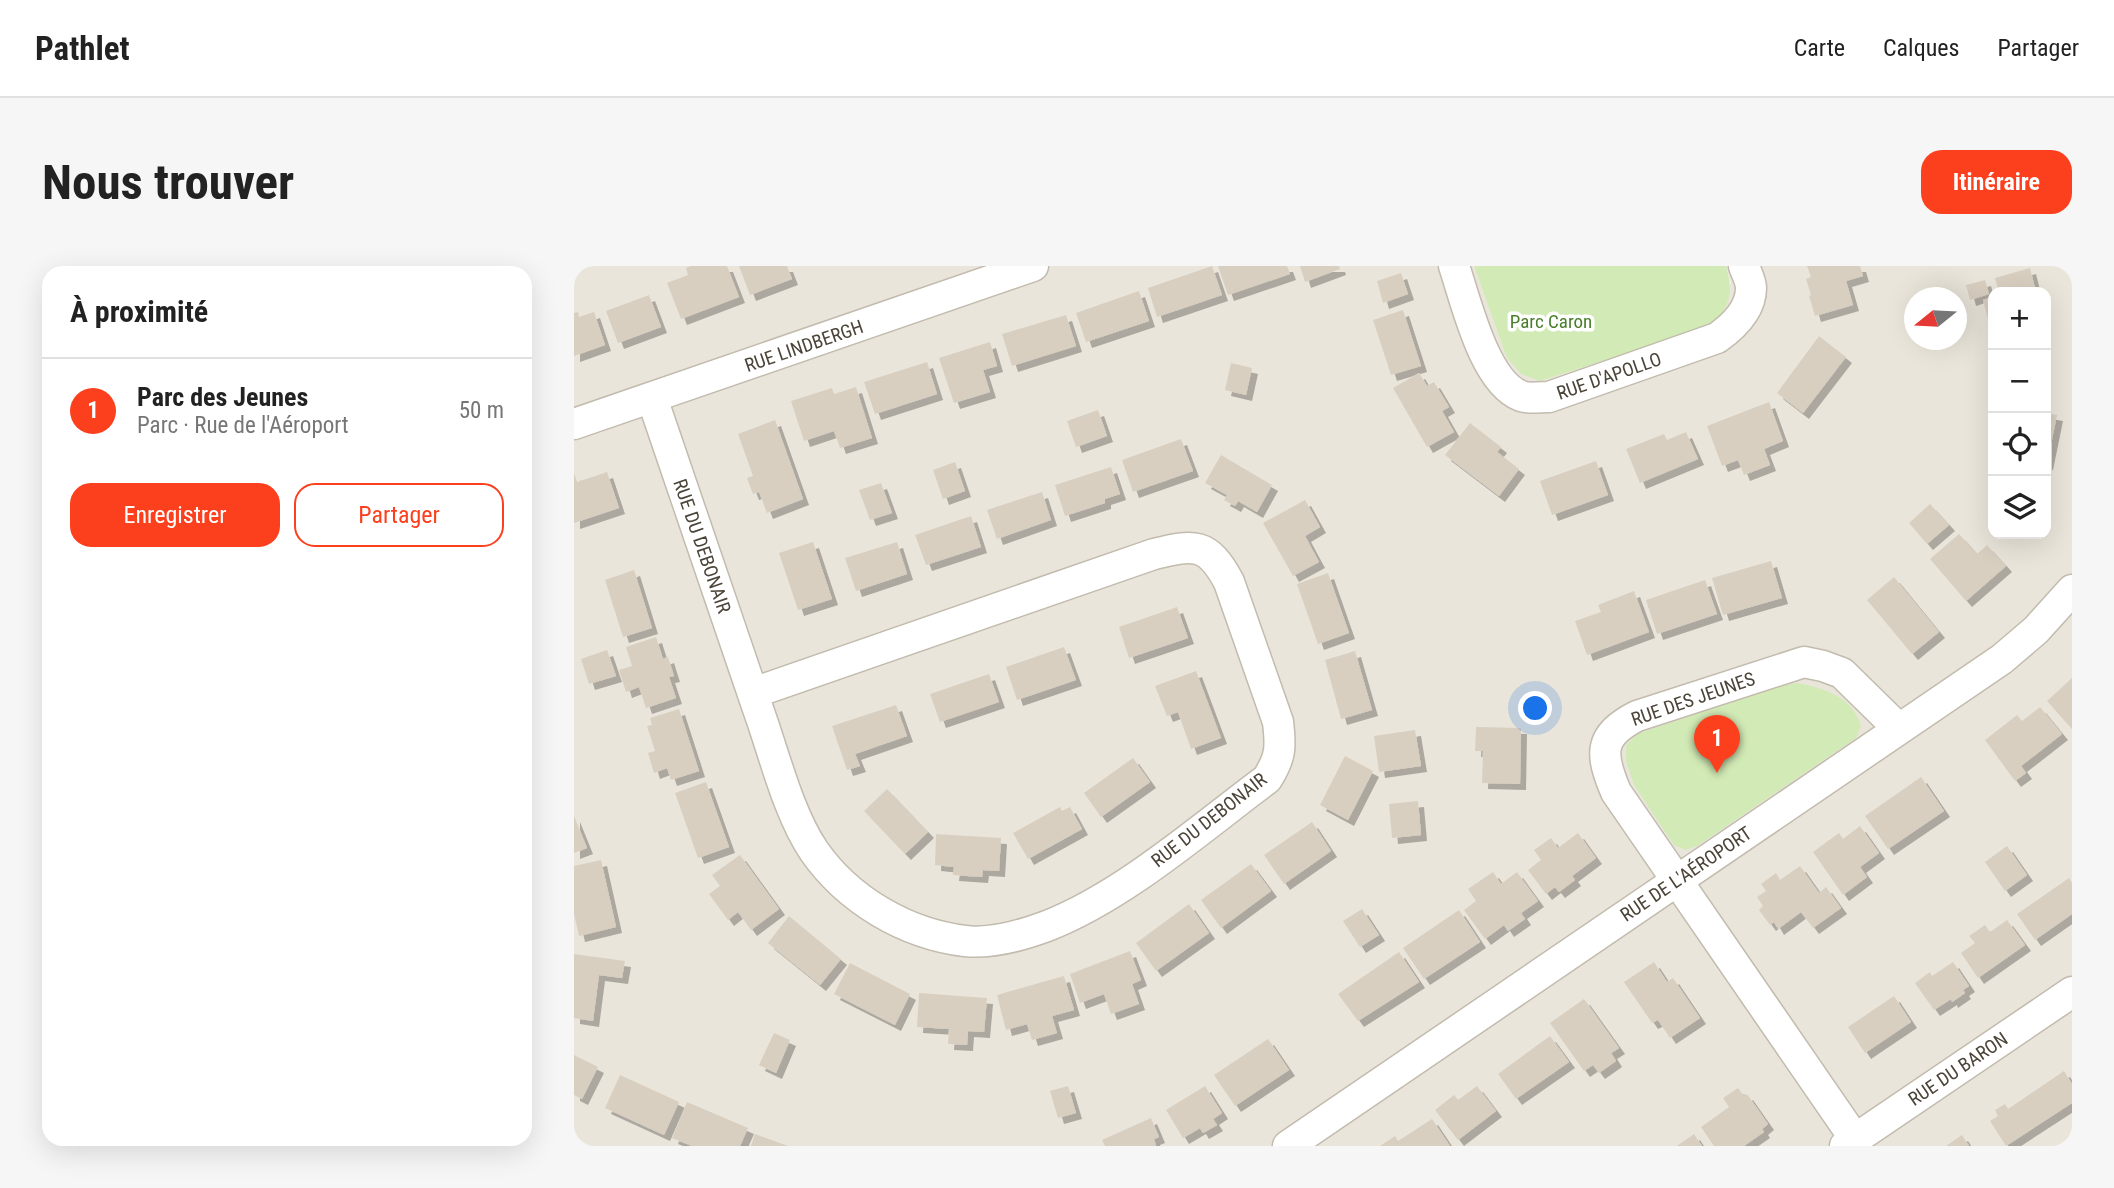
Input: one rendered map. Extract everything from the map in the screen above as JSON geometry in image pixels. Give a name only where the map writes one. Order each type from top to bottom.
[{"type":"street","name":"RUE LINDBERGH","points":[[574,425],[1033,266]]},
{"type":"street","name":"RUE D'APOLLO","points":[[1454,266],[1487,362],[1501,382],[1521,397],[1549,397],[1717,338],[1736,324],[1747,306],[1751,287],[1744,266]]},
{"type":"street","name":"RUE DU DEBONAIR","points":[[652,398],[752,693],[796,817],[814,851],[836,878],[863,901],[898,922],[934,935],[967,941],[1007,938],[1047,926],[1125,885],[1267,779],[1278,761],[1278,722],[1229,582],[1218,562],[1202,550],[1184,547],[1141,559],[752,693]]},
{"type":"street","name":"RUE DE L'AÉROPORT","points":[[1288,1146],[2002,659],[2036,630],[2072,590]]},
{"type":"street","name":"RUE DES JEUNES","points":[[1850,1143],[1616,792],[1608,773],[1605,748],[1609,735],[1621,724],[1637,716],[1804,662],[1842,673],[1899,729]]},
{"type":"street","name":"RUE DU BARON","points":[[1850,1143],[2072,992]]},
{"type":"shaded area","points":[[574,266],[1474,266],[1506,356],[1540,381],[1705,328],[1731,283],[1726,266],[2072,266],[2072,1146],[574,1146]]},
{"type":"green space","name":"Parc Caron","points":[[1474,266],[1726,266],[1730,294],[1725,309],[1705,328],[1540,381],[1521,374],[1506,356]]},
{"type":"green space","points":[[1797,683],[1827,691],[1844,701],[1857,716],[1861,726],[1856,738],[1697,846],[1685,850],[1674,845],[1634,785],[1626,761],[1626,746],[1637,734],[1776,687]]},
{"type":"building","points":[[727,266],[739,297],[681,319],[667,283],[688,275],[686,268]]},
{"type":"building","points":[[739,266],[787,266],[792,279],[750,295]]},
{"type":"building","points":[[1212,266],[1222,295],[1157,317],[1148,288]]},
{"type":"building","points":[[1218,266],[1287,266],[1290,274],[1228,295]]},
{"type":"building","points":[[1300,266],[1339,266],[1340,269],[1305,282]]},
{"type":"building","points":[[1807,266],[1860,266],[1863,276],[1846,281],[1853,305],[1815,316],[1806,279],[1811,277]]},
{"type":"building","points":[[2030,268],[2035,287],[1998,287],[1995,278]]},
{"type":"building","points":[[1401,273],[1408,294],[1383,303],[1377,281]]},
{"type":"building","points":[[1985,280],[1988,294],[1970,300],[1966,285]]},
{"type":"building","points":[[1139,291],[1149,321],[1086,342],[1076,313]]},
{"type":"building","points":[[649,295],[661,327],[618,343],[606,311]]},
{"type":"building","points":[[1988,298],[1988,319],[1983,300]]},
{"type":"building","points":[[1403,310],[1421,366],[1391,375],[1373,320]]},
{"type":"building","points":[[578,312],[579,317],[594,312],[605,345],[574,356],[574,313]]},
{"type":"building","points":[[1066,315],[1076,346],[1012,366],[1002,334]]},
{"type":"building","points":[[1819,336],[1846,357],[1803,413],[1777,393]]},
{"type":"building","points":[[990,342],[997,366],[983,370],[990,392],[954,403],[939,358]]},
{"type":"building","points":[[927,362],[937,394],[875,414],[864,382]]},
{"type":"building","points":[[1231,363],[1252,368],[1246,395],[1225,390]]},
{"type":"building","points":[[1419,373],[1427,386],[1434,382],[1449,407],[1442,411],[1454,432],[1427,447],[1393,388]]},
{"type":"building","points":[[856,387],[872,438],[840,448],[834,431],[804,441],[791,401],[832,388],[834,394]]},
{"type":"building","points":[[1769,402],[1783,441],[1764,449],[1770,465],[1744,475],[1738,460],[1722,466],[1707,426]]},
{"type":"building","points":[[1098,410],[1107,436],[1076,447],[1067,421]]},
{"type":"building","points":[[2051,414],[2057,415],[2051,444]]},
{"type":"building","points":[[775,420],[803,499],[767,513],[759,492],[753,494],[747,478],[753,476],[738,434]]},
{"type":"building","points":[[1470,423],[1501,447],[1497,452],[1519,469],[1499,496],[1445,455]]},
{"type":"building","points":[[1686,432],[1698,459],[1640,483],[1626,449],[1664,434],[1667,440]]},
{"type":"building","points":[[1181,439],[1193,471],[1133,492],[1122,460]]},
{"type":"building","points":[[1221,455],[1272,485],[1257,512],[1238,501],[1235,506],[1224,500],[1227,495],[1205,483]]},
{"type":"building","points":[[1596,461],[1608,495],[1552,515],[1540,481]]},
{"type":"building","points":[[955,462],[965,491],[943,499],[933,470]]},
{"type":"building","points":[[1111,467],[1120,494],[1105,499],[1105,503],[1065,516],[1055,485]]},
{"type":"building","points":[[607,472],[619,508],[574,523],[574,473],[577,482]]},
{"type":"building","points":[[881,483],[892,513],[870,520],[859,490]]},
{"type":"building","points":[[1042,492],[1051,520],[997,539],[987,510]]},
{"type":"building","points":[[1305,500],[1320,527],[1305,536],[1319,562],[1293,576],[1263,523]]},
{"type":"building","points":[[1930,504],[1949,525],[1927,544],[1909,523]]},
{"type":"building","points":[[971,516],[981,547],[926,565],[915,535]]},
{"type":"building","points":[[1959,534],[1977,554],[1987,545],[2006,566],[1966,601],[1930,559]]},
{"type":"building","points":[[813,542],[832,599],[798,610],[779,553]]},
{"type":"building","points":[[897,542],[907,574],[856,591],[845,558]]},
{"type":"building","points":[[1771,561],[1782,598],[1723,615],[1712,578]]},
{"type":"building","points":[[634,570],[652,628],[623,637],[605,580]]},
{"type":"building","points":[[1328,573],[1349,633],[1318,644],[1297,584]]},
{"type":"building","points":[[1894,577],[1939,632],[1912,654],[1867,600]]},
{"type":"building","points":[[1705,580],[1717,614],[1657,634],[1646,600]]},
{"type":"building","points":[[1634,591],[1649,632],[1587,655],[1575,621],[1601,612],[1598,605]]},
{"type":"building","points":[[1177,607],[1188,638],[1129,658],[1119,627]]},
{"type":"building","points":[[656,637],[663,659],[668,657],[674,676],[669,677],[676,698],[646,708],[639,687],[626,692],[619,670],[632,666],[626,647]]},
{"type":"building","points":[[1064,647],[1076,680],[1017,700],[1006,667]]},
{"type":"building","points":[[607,650],[616,676],[589,684],[581,659]]},
{"type":"building","points":[[1355,651],[1372,710],[1341,719],[1325,660]]},
{"type":"building","points":[[1196,671],[1221,738],[1191,749],[1178,712],[1167,716],[1155,686]]},
{"type":"building","points":[[989,674],[999,702],[940,722],[930,694]]},
{"type":"building","points":[[2072,678],[2072,729],[2047,701]]},
{"type":"building","points":[[896,705],[907,736],[855,754],[860,766],[847,770],[832,726]]},
{"type":"building","points":[[2040,707],[2062,734],[2021,766],[2026,773],[2015,781],[1985,740],[2017,715],[2022,721]]},
{"type":"building","points":[[679,709],[699,771],[671,780],[667,768],[654,773],[648,753],[655,751],[647,726],[652,725],[650,718]]},
{"type":"building","points":[[1476,727],[1521,728],[1520,784],[1482,783],[1483,751],[1475,751]]},
{"type":"building","points":[[1415,730],[1421,766],[1379,772],[1374,736]]},
{"type":"building","points":[[1345,756],[1373,771],[1348,820],[1320,805]]},
{"type":"building","points":[[1133,758],[1150,782],[1101,817],[1084,793]]},
{"type":"building","points":[[1921,777],[1944,811],[1888,849],[1865,816]]},
{"type":"building","points":[[706,782],[729,847],[698,858],[675,793]]},
{"type":"building","points":[[887,789],[928,832],[905,854],[864,811]]},
{"type":"building","points":[[1418,801],[1421,835],[1392,838],[1389,804]]},
{"type":"building","points":[[1060,807],[1062,811],[1070,807],[1082,829],[1028,859],[1013,833]]},
{"type":"building","points":[[574,816],[587,848],[574,853]]},
{"type":"building","points":[[1312,822],[1331,851],[1284,884],[1264,855]]},
{"type":"building","points":[[1860,826],[1879,853],[1860,867],[1867,877],[1843,895],[1813,852],[1839,833],[1843,839]]},
{"type":"building","points":[[1578,833],[1596,858],[1572,876],[1575,880],[1559,892],[1555,887],[1546,894],[1528,870],[1541,860],[1534,850],[1551,838],[1558,848]]},
{"type":"building","points":[[936,834],[1001,838],[999,871],[983,870],[982,877],[953,875],[954,867],[935,865]]},
{"type":"building","points":[[2007,846],[2027,875],[2005,891],[1985,862]]},
{"type":"building","points":[[740,855],[779,909],[751,930],[738,912],[728,920],[709,894],[720,886],[712,875]]},
{"type":"building","points":[[601,860],[616,927],[579,936],[574,914],[574,866]]},
{"type":"building","points":[[1251,864],[1271,891],[1221,928],[1201,900]]},
{"type":"building","points":[[1800,866],[1819,893],[1826,887],[1841,908],[1813,928],[1801,912],[1778,929],[1774,922],[1770,925],[1759,910],[1763,906],[1757,897],[1766,891],[1761,884],[1776,873],[1780,880]]},
{"type":"building","points":[[1493,872],[1501,884],[1517,872],[1538,901],[1521,913],[1525,919],[1508,931],[1504,925],[1485,939],[1464,910],[1476,901],[1468,889]]},
{"type":"building","points":[[2069,878],[2072,883],[2072,914],[2035,940],[2017,914]]},
{"type":"building","points":[[1189,904],[1209,933],[1156,971],[1136,943]]},
{"type":"building","points":[[1362,909],[1379,935],[1360,947],[1343,921]]},
{"type":"building","points":[[1459,910],[1480,942],[1424,979],[1403,948]]},
{"type":"building","points":[[789,916],[841,959],[820,985],[768,943]]},
{"type":"building","points":[[2007,920],[2025,945],[1978,978],[1961,953],[1975,943],[1969,936],[1985,925],[1990,932]]},
{"type":"building","points":[[1130,951],[1141,980],[1132,984],[1139,1004],[1111,1014],[1104,994],[1080,1003],[1070,974]]},
{"type":"building","points":[[1399,952],[1419,982],[1358,1021],[1338,994]]},
{"type":"building","points":[[574,954],[625,961],[622,978],[599,975],[593,1021],[574,1018]]},
{"type":"building","points":[[1654,962],[1667,982],[1673,978],[1700,1018],[1670,1038],[1658,1020],[1652,1023],[1624,982]]},
{"type":"building","points":[[1953,962],[1969,986],[1963,990],[1965,993],[1952,1002],[1951,999],[1934,1010],[1915,983],[1930,972],[1932,976]]},
{"type":"building","points":[[850,963],[910,994],[895,1025],[834,994]]},
{"type":"building","points":[[1064,976],[1074,1010],[1052,1016],[1057,1033],[1032,1040],[1027,1024],[1006,1030],[997,995]]},
{"type":"building","points":[[919,993],[987,998],[984,1032],[968,1031],[967,1045],[948,1044],[949,1029],[917,1027]]},
{"type":"building","points":[[1894,996],[1911,1022],[1865,1053],[1848,1027]]},
{"type":"building","points":[[1584,999],[1619,1048],[1611,1053],[1616,1061],[1599,1073],[1593,1065],[1584,1071],[1550,1023]]},
{"type":"building","points":[[774,1033],[790,1040],[776,1073],[759,1065]]},
{"type":"building","points":[[1550,1036],[1569,1062],[1516,1099],[1498,1074]]},
{"type":"building","points":[[1268,1039],[1289,1070],[1235,1106],[1214,1075]]},
{"type":"building","points":[[574,1055],[598,1067],[582,1099],[574,1095]]},
{"type":"building","points":[[2064,1071],[2072,1084],[2072,1103],[2006,1146],[1990,1121],[1998,1116],[1995,1110],[2005,1104],[2008,1109]]},
{"type":"building","points":[[620,1075],[679,1102],[664,1135],[605,1108]]},
{"type":"building","points":[[1068,1086],[1076,1113],[1058,1118],[1050,1091]]},
{"type":"building","points":[[1205,1086],[1222,1113],[1213,1119],[1217,1125],[1203,1133],[1200,1128],[1183,1138],[1166,1110]]},
{"type":"building","points":[[1477,1086],[1496,1111],[1458,1140],[1435,1110],[1454,1095],[1458,1100]]},
{"type":"building","points":[[1738,1088],[1744,1096],[1747,1094],[1768,1124],[1762,1129],[1764,1132],[1744,1146],[1714,1146],[1701,1127],[1729,1107],[1723,1098]]},
{"type":"building","points":[[687,1102],[748,1128],[740,1146],[692,1146],[672,1138]]},
{"type":"building","points":[[1151,1118],[1159,1137],[1154,1139],[1156,1146],[1105,1146],[1102,1140]]},
{"type":"building","points":[[1432,1119],[1450,1146],[1380,1146],[1395,1136],[1398,1141]]},
{"type":"building","points":[[755,1134],[788,1146],[751,1146]]},
{"type":"building","points":[[1694,1134],[1702,1146],[1677,1146]]},
{"type":"building","points":[[1962,1135],[1969,1146],[1946,1146]]},
{"type":"place","name":"Parc des Jeunes","points":[[1717,773]]}]
